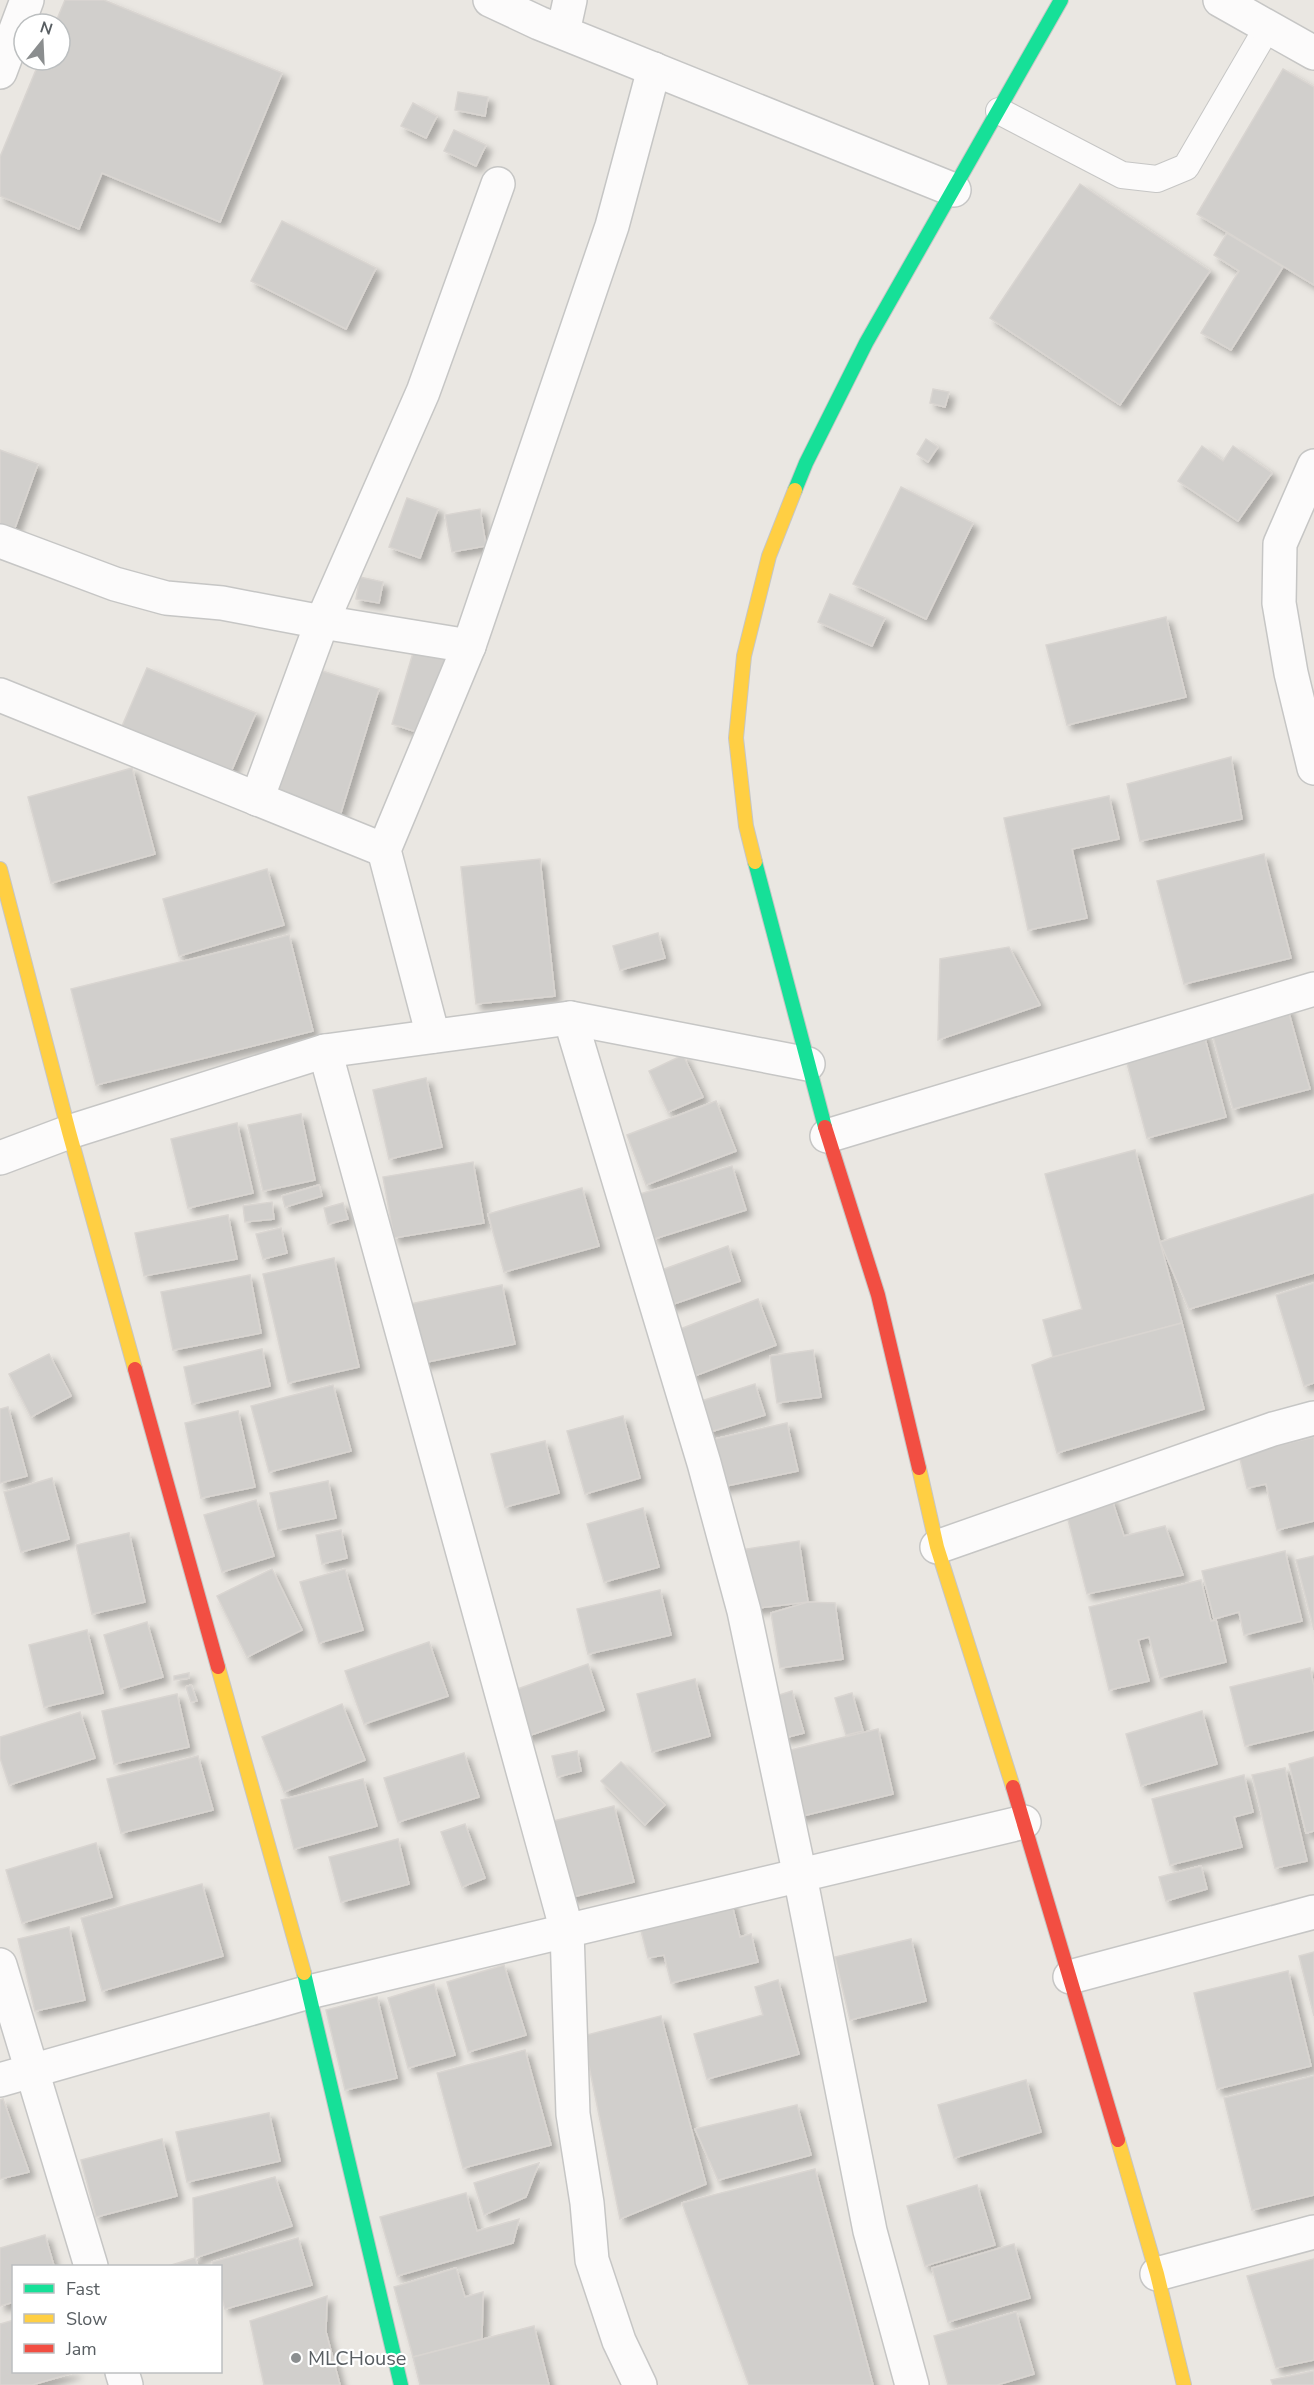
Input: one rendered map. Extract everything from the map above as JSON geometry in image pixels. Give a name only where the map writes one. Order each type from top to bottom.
[{"type":"street","points":[[0,72],[27,0]]},
{"type":"street","points":[[490,0],[563,32],[954,190]]},
{"type":"street","points":[[563,32],[570,0]]},
{"type":"street","points":[[1061,0],[866,343],[806,463],[769,556],[744,656],[736,738],[746,826],[827,1136],[878,1295],[937,1547],[1024,1822],[1070,1977],[1157,2274],[1184,2385]]},
{"type":"street","points":[[1220,0],[1314,53]]},
{"type":"street","points":[[433,1036],[384,850],[469,646],[612,226],[654,69]]},
{"type":"street","points":[[257,799],[322,622],[423,392],[498,184]]},
{"type":"street","points":[[1314,466],[1280,544],[1279,603],[1303,670],[1314,768]]},
{"type":"street","points":[[0,541],[115,584],[166,597],[222,603],[469,646]]},
{"type":"street","points":[[0,695],[384,850]]},
{"type":"street","points":[[0,869],[69,1132],[309,1992],[401,2385]]},
{"type":"street","points":[[827,1136],[1314,990]]},
{"type":"street","points":[[0,1158],[69,1132],[325,1051],[570,1018],[808,1064]]},
{"type":"street","points":[[570,1018],[704,1463],[735,1577],[800,1876],[870,2230],[912,2385]]},
{"type":"street","points":[[325,1051],[567,1931],[573,2114],[587,2204],[592,2260],[619,2341],[640,2385]]},
{"type":"street","points":[[937,1547],[1273,1429],[1314,1418]]},
{"type":"street","points":[[0,2079],[309,1992],[1024,1822]]},
{"type":"street","points":[[1070,1977],[1314,1912]]},
{"type":"street","points":[[0,1965],[92,2265]]},
{"type":"street","points":[[1157,2274],[1314,2232]]},
{"type":"lane","points":[[999,111],[1122,175],[1157,179],[1186,167],[1267,28]]},
{"type":"building","points":[[65,0],[104,0],[282,73],[220,222],[102,173],[79,229],[0,196],[0,157],[35,72],[72,72],[72,12],[60,12]]},
{"type":"building","points":[[1283,69],[1314,87],[1314,285],[1197,214]]},
{"type":"building","points":[[458,92],[488,97],[485,116],[455,110]]},
{"type":"building","points":[[413,103],[437,116],[426,138],[401,126]]},
{"type":"building","points":[[454,130],[486,145],[476,166],[444,151]]},
{"type":"building","points":[[1080,184],[1210,271],[1120,405],[990,318]]},
{"type":"building","points":[[282,221],[376,268],[346,329],[251,281]]},
{"type":"building","points":[[1227,233],[1283,267],[1231,350],[1201,333],[1239,271],[1214,255]]},
{"type":"building","points":[[933,389],[949,392],[945,407],[930,403]]},
{"type":"building","points":[[926,439],[938,447],[928,462],[917,454]]},
{"type":"building","points":[[1202,446],[1223,461],[1233,446],[1272,473],[1238,521],[1178,481]]},
{"type":"building","points":[[0,450],[38,464],[12,536],[0,531]]},
{"type":"building","points":[[901,487],[973,523],[926,619],[853,584]]},
{"type":"building","points":[[407,498],[438,509],[420,558],[389,547]]},
{"type":"building","points":[[480,509],[486,546],[452,552],[445,515]]},
{"type":"building","points":[[360,577],[383,582],[379,603],[356,599]]},
{"type":"building","points":[[830,594],[885,618],[872,646],[818,622]]},
{"type":"building","points":[[1166,617],[1186,697],[1067,725],[1046,645]]},
{"type":"building","points":[[415,646],[448,656],[423,734],[392,724]]},
{"type":"building","points":[[147,668],[256,713],[228,779],[119,733]]},
{"type":"building","points":[[313,668],[379,689],[339,819],[272,799]]},
{"type":"building","points":[[1231,757],[1242,819],[1140,841],[1127,784]]},
{"type":"building","points":[[132,768],[155,854],[51,883],[28,797]]},
{"type":"building","points":[[1109,796],[1119,839],[1072,849],[1087,918],[1028,930],[1004,818]]},
{"type":"building","points":[[1264,854],[1291,958],[1184,984],[1157,881]]},
{"type":"building","points":[[540,859],[555,996],[476,1004],[461,867]]},
{"type":"building","points":[[267,869],[284,925],[179,956],[163,899]]},
{"type":"building","points":[[658,933],[665,958],[620,970],[613,946]]},
{"type":"building","points":[[289,935],[313,1031],[96,1085],[71,989]]},
{"type":"building","points":[[1009,947],[1040,1005],[938,1040],[940,959]]},
{"type":"building","points":[[1287,1006],[1310,1089],[1233,1109],[1210,1026]]},
{"type":"building","points":[[1203,1031],[1226,1117],[1147,1138],[1124,1052]]},
{"type":"building","points":[[683,1055],[703,1097],[668,1112],[649,1071]]},
{"type":"building","points":[[426,1078],[442,1147],[389,1159],[373,1090]]},
{"type":"building","points":[[716,1101],[736,1151],[646,1185],[627,1135]]},
{"type":"building","points":[[301,1114],[315,1180],[263,1191],[248,1125]]},
{"type":"building","points":[[237,1123],[253,1193],[188,1208],[171,1139]]},
{"type":"building","points":[[1135,1150],[1182,1323],[1053,1357],[1043,1320],[1082,1309],[1045,1174]]},
{"type":"building","points":[[473,1162],[484,1223],[394,1238],[383,1177]]},
{"type":"building","points":[[732,1166],[746,1210],[654,1239],[640,1194]]},
{"type":"building","points":[[319,1185],[322,1196],[285,1207],[282,1196]]},
{"type":"building","points":[[582,1188],[599,1246],[504,1272],[488,1214]]},
{"type":"building","points":[[1314,1194],[1314,1273],[1189,1309],[1160,1242]]},
{"type":"building","points":[[272,1202],[274,1219],[245,1222],[243,1206]]},
{"type":"building","points":[[343,1203],[348,1219],[328,1224],[324,1208]]},
{"type":"building","points":[[228,1215],[237,1259],[144,1276],[135,1233]]},
{"type":"building","points":[[281,1228],[287,1253],[263,1259],[256,1234]]},
{"type":"building","points":[[728,1246],[740,1281],[668,1306],[656,1272]]},
{"type":"building","points":[[334,1258],[359,1367],[288,1383],[263,1274]]},
{"type":"building","points":[[250,1275],[261,1333],[173,1350],[161,1292]]},
{"type":"building","points":[[1314,1283],[1314,1383],[1304,1386],[1276,1295]]},
{"type":"building","points":[[502,1285],[515,1344],[417,1364],[405,1305]]},
{"type":"building","points":[[758,1299],[776,1345],[692,1377],[675,1331]]},
{"type":"building","points":[[1182,1323],[1204,1409],[1057,1453],[1032,1365],[1053,1357]]},
{"type":"building","points":[[262,1349],[270,1386],[192,1404],[184,1367]]},
{"type":"building","points":[[813,1350],[821,1397],[777,1403],[770,1356]]},
{"type":"building","points":[[49,1354],[71,1396],[31,1417],[9,1374]]},
{"type":"building","points":[[755,1384],[765,1415],[707,1433],[698,1402]]},
{"type":"building","points":[[333,1385],[351,1451],[269,1472],[251,1406]]},
{"type":"building","points":[[8,1407],[27,1476],[0,1483],[0,1409]]},
{"type":"building","points":[[238,1411],[255,1487],[201,1498],[185,1423]]},
{"type":"building","points":[[623,1416],[640,1478],[585,1494],[567,1431]]},
{"type":"building","points":[[787,1423],[798,1471],[721,1487],[710,1440]]},
{"type":"building","points":[[1314,1437],[1314,1521],[1277,1530],[1266,1484],[1247,1488],[1239,1455]]},
{"type":"building","points":[[545,1441],[559,1493],[505,1507],[491,1454]]},
{"type":"building","points":[[52,1478],[69,1539],[21,1552],[4,1492]]},
{"type":"building","points":[[328,1481],[336,1518],[278,1530],[270,1493]]},
{"type":"building","points":[[1111,1497],[1124,1536],[1165,1526],[1183,1575],[1087,1594],[1067,1516]]},
{"type":"building","points":[[256,1500],[274,1556],[222,1572],[204,1515]]},
{"type":"building","points":[[643,1508],[659,1567],[604,1582],[587,1524]]},
{"type":"building","points":[[341,1530],[347,1558],[322,1564],[316,1535]]},
{"type":"building","points":[[129,1533],[145,1602],[92,1614],[76,1545]]},
{"type":"building","points":[[799,1541],[808,1602],[750,1609],[734,1551]]},
{"type":"building","points":[[1285,1551],[1302,1621],[1244,1635],[1239,1612],[1214,1619],[1202,1571]]},
{"type":"building","points":[[1314,1556],[1314,1630],[1296,1560]]},
{"type":"building","points":[[272,1569],[302,1630],[247,1657],[217,1596]]},
{"type":"building","points":[[345,1569],[363,1630],[319,1643],[300,1582]]},
{"type":"building","points":[[1201,1580],[1211,1621],[1216,1620],[1226,1662],[1160,1678],[1149,1637],[1138,1640],[1149,1681],[1109,1690],[1089,1607]]},
{"type":"building","points":[[660,1590],[671,1635],[588,1654],[577,1609]]},
{"type":"building","points":[[808,1602],[835,1603],[843,1659],[780,1668],[771,1613]]},
{"type":"building","points":[[147,1622],[163,1677],[120,1689],[104,1635]]},
{"type":"building","points":[[87,1630],[103,1693],[44,1707],[29,1645]]},
{"type":"building","points":[[429,1642],[448,1696],[364,1724],[345,1671]]},
{"type":"building","points":[[588,1664],[604,1710],[525,1737],[509,1692]]},
{"type":"building","points":[[1310,1668],[1314,1686],[1314,1730],[1245,1746],[1230,1687]]},
{"type":"building","points":[[189,1673],[189,1678],[174,1680],[174,1676]]},
{"type":"building","points":[[695,1679],[710,1736],[652,1752],[637,1694]]},
{"type":"building","points":[[191,1685],[197,1701],[191,1702],[186,1687]]},
{"type":"building","points":[[792,1691],[804,1733],[784,1738],[773,1697]]},
{"type":"building","points":[[852,1693],[863,1731],[846,1735],[835,1698]]},
{"type":"building","points":[[177,1694],[189,1747],[114,1764],[102,1711]]},
{"type":"building","points":[[342,1704],[365,1760],[284,1792],[262,1737]]},
{"type":"building","points":[[1202,1711],[1217,1764],[1141,1786],[1126,1734]]},
{"type":"building","points":[[80,1712],[95,1758],[9,1785],[0,1758],[0,1737]]},
{"type":"building","points":[[878,1729],[893,1794],[798,1817],[782,1752]]},
{"type":"building","points":[[577,1751],[581,1771],[557,1777],[552,1756]]},
{"type":"building","points":[[464,1753],[479,1797],[398,1822],[384,1778]]},
{"type":"building","points":[[198,1756],[213,1810],[121,1833],[107,1779]]},
{"type":"building","points":[[1314,1757],[1314,1831],[1306,1833],[1289,1764]]},
{"type":"building","points":[[621,1762],[665,1805],[645,1825],[601,1781]]},
{"type":"building","points":[[1285,1768],[1307,1861],[1275,1868],[1252,1775]]},
{"type":"building","points":[[1244,1775],[1253,1812],[1234,1817],[1242,1847],[1170,1865],[1152,1799]]},
{"type":"building","points":[[363,1779],[377,1826],[294,1849],[281,1800]]},
{"type":"building","points":[[614,1806],[634,1882],[564,1899],[545,1823]]},
{"type":"building","points":[[465,1824],[485,1878],[462,1887],[441,1832]]},
{"type":"building","points":[[398,1839],[409,1884],[341,1902],[329,1857]]},
{"type":"building","points":[[96,1843],[112,1897],[22,1923],[6,1870]]},
{"type":"building","points":[[1201,1866],[1207,1889],[1166,1901],[1159,1877]]},
{"type":"building","points":[[202,1884],[223,1956],[102,1991],[81,1918]]},
{"type":"building","points":[[731,1901],[740,1937],[751,1934],[758,1962],[671,1983],[664,1955],[648,1958],[639,1923]]},
{"type":"building","points":[[69,1927],[85,2000],[35,2011],[18,1939]]},
{"type":"building","points":[[911,1939],[926,2001],[850,2020],[835,1957]]},
{"type":"building","points":[[1314,1952],[1314,2016],[1299,1956]]},
{"type":"building","points":[[504,1965],[526,2035],[468,2052],[447,1982]]},
{"type":"building","points":[[1288,1971],[1311,2066],[1217,2089],[1194,1993]]},
{"type":"building","points":[[778,1980],[799,2054],[707,2079],[694,2034],[763,2015],[755,1987]]},
{"type":"building","points":[[434,1984],[455,2055],[408,2068],[388,1998]]},
{"type":"building","points":[[377,1997],[397,2078],[345,2090],[326,2010]]},
{"type":"building","points":[[661,2016],[706,2184],[620,2219],[583,2036]]},
{"type":"building","points":[[525,2050],[551,2145],[463,2168],[437,2073]]},
{"type":"building","points":[[1314,2076],[1314,2195],[1252,2210],[1224,2098]]},
{"type":"building","points":[[1026,2080],[1041,2132],[954,2158],[938,2105]]},
{"type":"building","points":[[3,2099],[29,2172],[0,2179],[0,2100]]},
{"type":"building","points":[[797,2105],[811,2155],[718,2180],[695,2129]]},
{"type":"building","points":[[269,2113],[280,2161],[187,2182],[176,2132]]},
{"type":"building","points":[[162,2139],[177,2196],[96,2217],[81,2160]]},
{"type":"building","points":[[539,2163],[526,2197],[484,2215],[474,2183]]},
{"type":"building","points":[[815,2169],[873,2385],[749,2385],[682,2203]]},
{"type":"building","points":[[275,2177],[292,2226],[195,2258],[193,2198]]},
{"type":"building","points":[[977,2185],[995,2245],[925,2266],[907,2206]]},
{"type":"building","points":[[466,2193],[477,2231],[519,2219],[513,2243],[397,2276],[380,2217]]},
{"type":"building","points":[[45,2235],[54,2265],[12,2265],[12,2303],[0,2306],[0,2248]]},
{"type":"building","points":[[298,2238],[312,2285],[225,2309],[222,2299],[222,2265],[213,2265],[212,2262]]},
{"type":"building","points":[[1014,2244],[1030,2298],[948,2322],[932,2268]]},
{"type":"building","points":[[195,2258],[198,2265],[171,2265]]},
{"type":"building","points":[[1314,2259],[1314,2360],[1276,2368],[1247,2276]]},
{"type":"building","points":[[456,2268],[465,2297],[483,2292],[482,2339],[413,2357],[394,2287]]},
{"type":"building","name":"MLCHouse","points":[[327,2296],[326,2332],[340,2385],[264,2385],[250,2321]]},
{"type":"building","points":[[1016,2312],[1034,2374],[997,2385],[948,2385],[934,2336]]},
{"type":"building","points":[[12,2321],[12,2373],[73,2373],[32,2385],[0,2385],[0,2324]]},
{"type":"building","points":[[534,2326],[549,2385],[420,2385],[413,2357]]},
{"type":"building","points":[[1314,2371],[1314,2385],[1273,2385],[1271,2380]]},
{"type":"traffic: fast","points":[[795,490],[806,463],[866,343],[1061,0]]},
{"type":"traffic: fast","points":[[755,862],[825,1127]]},
{"type":"traffic: fast","points":[[304,1973],[401,2385]]},
{"type":"traffic: slow","points":[[755,862],[746,826],[736,738],[744,656],[769,556],[795,490]]},
{"type":"traffic: slow","points":[[0,869],[69,1132],[135,1369]]},
{"type":"traffic: slow","points":[[919,1468],[937,1547],[1013,1787]]},
{"type":"traffic: slow","points":[[218,1667],[304,1973]]},
{"type":"traffic: slow","points":[[1118,2140],[1157,2274],[1184,2385]]},
{"type":"traffic: jam","points":[[825,1127],[878,1295],[919,1468]]},
{"type":"traffic: jam","points":[[135,1369],[218,1667]]},
{"type":"traffic: jam","points":[[1013,1787],[1118,2140]]},
{"type":"place","name":"MLCHouse","points":[[296,2358]]}]
